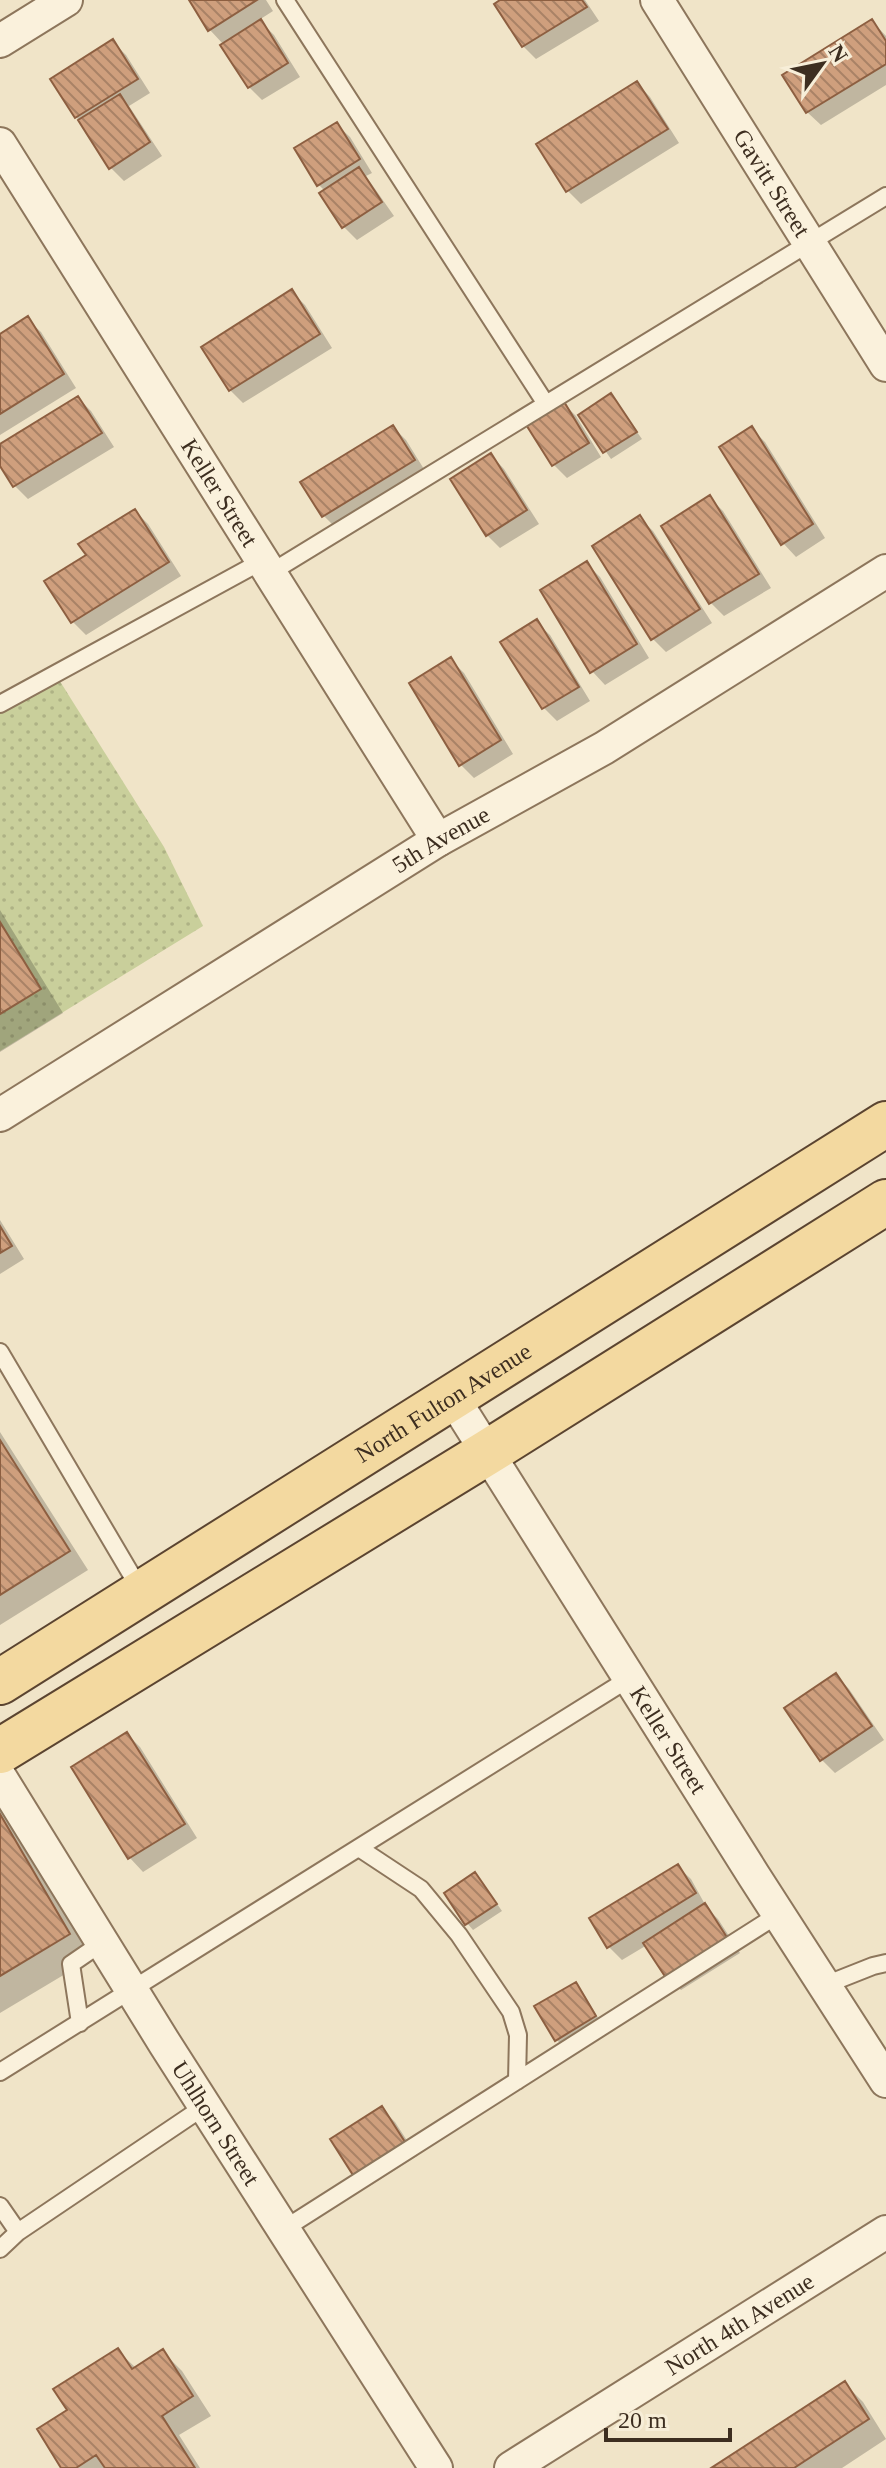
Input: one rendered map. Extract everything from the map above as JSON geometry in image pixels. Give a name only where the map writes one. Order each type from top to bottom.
[{"type":"main road","name":"North Fulton Avenue","points":[[0,1682],[886,1124]]},
{"type":"main road","points":[[0,1751],[488,1452],[886,1202]]},
{"type":"street","points":[[0,41],[66,0]]},
{"type":"street","name":"Gavitt Street","points":[[657,0],[886,365]]},
{"type":"street","name":"Keller Street","points":[[0,144],[438,840]]},
{"type":"street","name":"5th Avenue","points":[[0,1115],[438,840],[604,748],[886,571]]},
{"type":"street","name":"Keller Street","points":[[453,1398],[886,2081]]},
{"type":"street","name":"Uhlhorn Street","points":[[0,1777],[436,2468]]},
{"type":"street","name":"North 4th Avenue","points":[[511,2468],[886,2232]]},
{"type":"lane","points":[[285,0],[546,404]]},
{"type":"lane","points":[[0,704],[266,567],[546,404],[886,196]]},
{"type":"lane","points":[[0,1352],[141,1592]]},
{"type":"lane","points":[[0,2072],[630,1678]]},
{"type":"lane","points":[[359,1848],[421,1889],[459,1935],[503,1999],[518,2035],[517,2081]]},
{"type":"lane","points":[[284,2229],[779,1914]]},
{"type":"lane","points":[[80,2023],[71,1964],[103,1942]]},
{"type":"lane","points":[[825,1985],[886,1963]]},
{"type":"lane","points":[[0,2249],[18,2232],[205,2106]]},
{"type":"lane","points":[[0,2206],[18,2232]]},
{"type":"green space","points":[[56,675],[164,847],[203,926],[0,1051],[0,711]]},
{"type":"building","points":[[189,0],[257,0],[208,31]]},
{"type":"building","points":[[500,0],[582,0],[587,7],[522,47],[494,4]]},
{"type":"building","points":[[261,19],[288,63],[248,88],[220,45]]},
{"type":"building","points":[[872,19],[886,41],[886,64],[806,113],[782,75]]},
{"type":"building","points":[[113,39],[138,79],[75,118],[50,79]]},
{"type":"building","points":[[637,81],[668,129],[566,192],[536,144]]},
{"type":"building","points":[[120,94],[150,142],[109,169],[78,120]]},
{"type":"building","points":[[337,122],[360,159],[317,186],[294,148]]},
{"type":"building","points":[[359,167],[382,202],[342,228],[319,193]]},
{"type":"building","points":[[292,289],[320,334],[229,391],[201,347]]},
{"type":"building","points":[[28,316],[64,374],[0,414],[0,334]]},
{"type":"building","points":[[611,393],[637,432],[603,453],[578,415]]},
{"type":"building","points":[[78,396],[102,433],[13,487],[0,466],[0,444]]},
{"type":"building","points":[[563,400],[589,443],[552,466],[525,423]]},
{"type":"building","points":[[393,425],[415,460],[322,517],[300,482]]},
{"type":"building","points":[[752,426],[813,524],[781,545],[719,447]]},
{"type":"building","points":[[491,453],[527,510],[486,536],[450,479]]},
{"type":"building","points":[[710,495],[759,574],[709,604],[661,526]]},
{"type":"building","points":[[135,509],[169,562],[71,623],[44,581],[86,555],[78,544]]},
{"type":"building","points":[[640,515],[700,609],[651,640],[592,546]]},
{"type":"building","points":[[587,561],[637,644],[590,673],[540,590]]},
{"type":"building","points":[[537,619],[579,687],[542,709],[500,642]]},
{"type":"building","points":[[451,657],[501,740],[459,766],[409,683]]},
{"type":"building","points":[[0,922],[41,989],[0,1014]]},
{"type":"building","points":[[0,1226],[12,1246],[0,1253]]},
{"type":"building","points":[[0,1440],[70,1551],[0,1595]]},
{"type":"building","points":[[836,1673],[872,1726],[820,1761],[784,1708]]},
{"type":"building","points":[[127,1732],[185,1824],[128,1859],[71,1767]]},
{"type":"building","points":[[0,1814],[70,1934],[0,1976]]},
{"type":"building","points":[[678,1864],[696,1893],[607,1948],[589,1918]]},
{"type":"building","points":[[475,1872],[497,1904],[465,1925],[444,1893]]},
{"type":"building","points":[[705,1903],[728,1939],[666,1978],[643,1943]]},
{"type":"building","points":[[576,1982],[596,2016],[555,2041],[534,2006]]},
{"type":"building","points":[[382,2106],[405,2142],[353,2175],[330,2139]]},
{"type":"building","points":[[118,2348],[132,2369],[163,2349],[193,2396],[162,2416],[195,2468],[105,2468],[96,2455],[76,2468],[61,2468],[37,2429],[67,2410],[53,2389]]},
{"type":"building","points":[[845,2381],[869,2419],[794,2468],[711,2468]]}]
